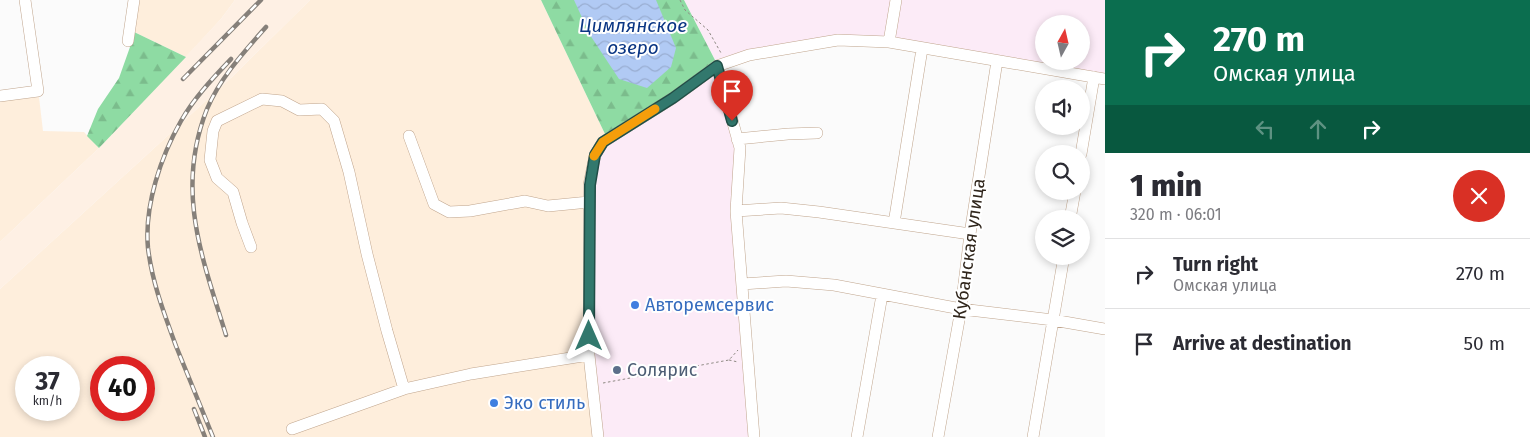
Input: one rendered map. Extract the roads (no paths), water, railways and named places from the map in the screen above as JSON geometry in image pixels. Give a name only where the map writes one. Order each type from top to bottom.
[{"type":"street","points":[[0,96],[38,91],[25,0]]},
{"type":"street","points":[[128,41],[134,0]]},
{"type":"street","points":[[889,42],[896,0]]},
{"type":"street","points":[[598,437],[589,355],[590,185],[595,155],[603,142],[673,98],[721,64],[749,55],[838,40],[889,42],[1100,78],[1083,145]]},
{"type":"street","points":[[894,223],[922,49]]},
{"type":"street","name":"Кубанская улица","points":[[938,437],[961,309],[970,234],[997,61]]},
{"type":"street","points":[[721,64],[740,148],[736,211],[754,437]]},
{"type":"street","points":[[251,247],[233,192],[217,178],[210,160],[212,131],[217,122],[262,99],[282,101],[299,110],[322,109],[334,121],[349,172],[367,254],[404,388]]},
{"type":"street","points":[[737,139],[817,133]]},
{"type":"street","points":[[409,136],[434,204],[449,212],[470,211],[525,201],[548,206],[590,202]]},
{"type":"street","points":[[736,211],[781,208],[970,234]]},
{"type":"street","points":[[1033,437],[1062,265]]},
{"type":"street","points":[[742,284],[786,281],[834,286],[961,309],[1053,320],[1105,329]]},
{"type":"street","points":[[857,437],[882,295]]},
{"type":"street","points":[[292,429],[404,388],[471,374],[589,355]]},
{"type":"water","name":"Цимлянское озеро","points":[[574,0],[656,0],[676,48],[671,67],[647,88],[619,79],[590,35]]},
{"type":"railway","points":[[183,79],[261,0]]},
{"type":"railway","points":[[226,335],[208,278],[195,223],[193,168],[198,139],[212,98],[233,66],[266,27]]},
{"type":"railway","points":[[213,437],[176,346],[159,297],[152,273],[147,232],[151,199],[161,165],[174,135],[198,96],[231,59]]},
{"type":"railway","points":[[194,409],[205,437]]},
{"type":"place","name":"Авторемсервис","points":[[635,305]]},
{"type":"place","name":"Солярис","points":[[617,370]]},
{"type":"place","name":"Эко стиль","points":[[494,403]]}]
